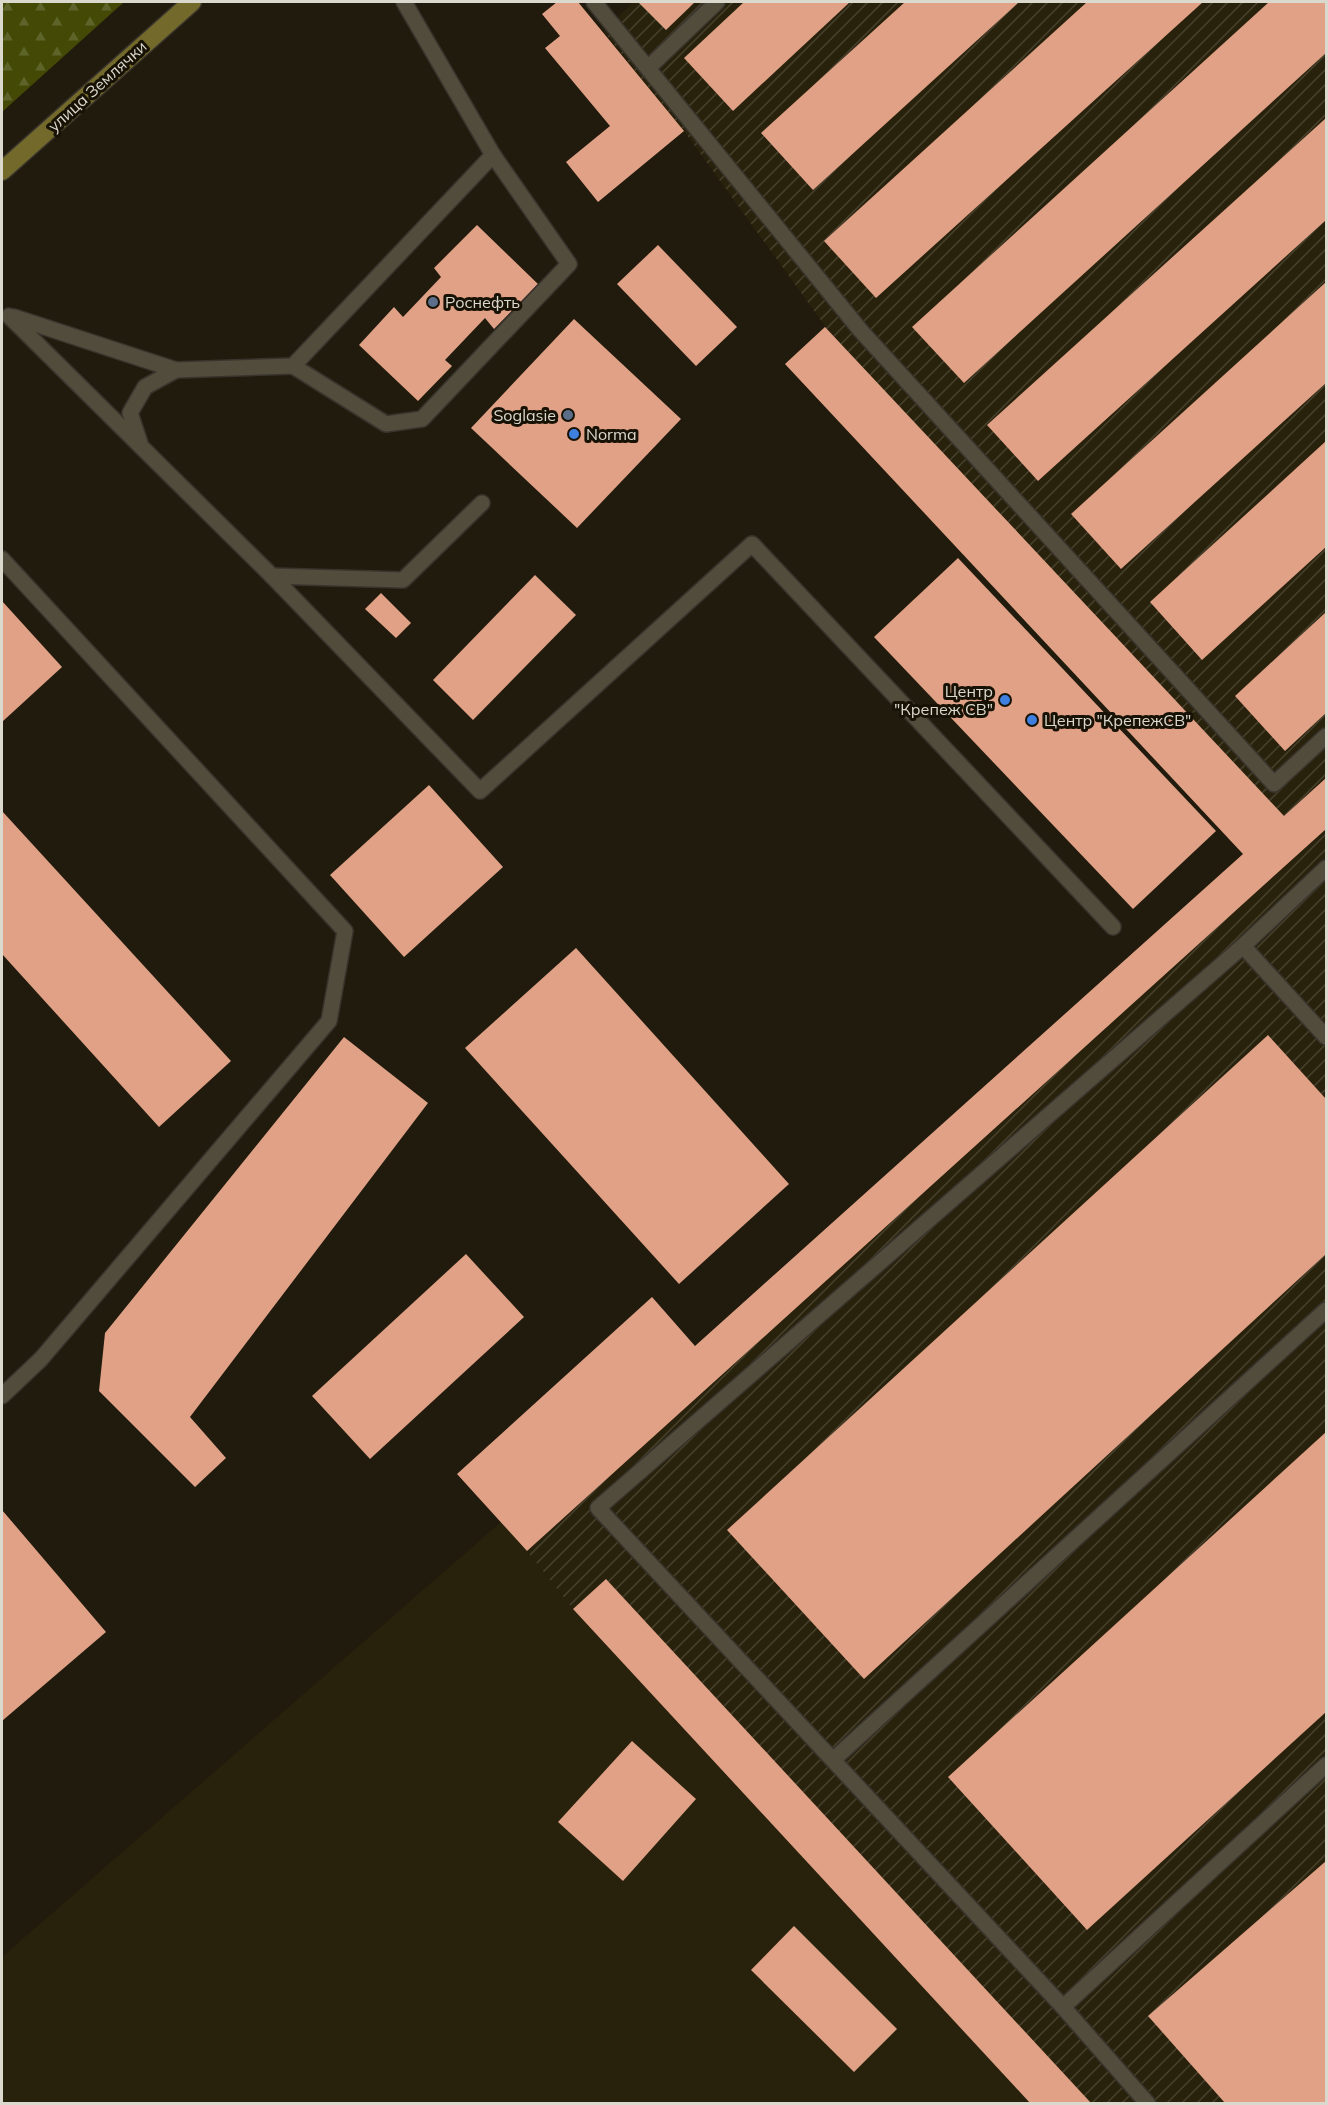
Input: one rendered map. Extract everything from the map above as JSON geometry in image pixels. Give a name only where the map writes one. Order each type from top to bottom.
[{"type":"street","name":"улица Землячки","points":[[2,171],[192,2]]},
{"type":"lane","points":[[5,312],[176,370],[293,366],[386,424],[422,419],[568,264],[493,155],[404,2]]},
{"type":"lane","points":[[594,2],[861,331],[1274,784],[1326,736]]},
{"type":"lane","points":[[648,68],[717,2]]},
{"type":"lane","points":[[293,366],[493,155]]},
{"type":"lane","points":[[5,312],[272,576],[480,791],[752,544],[1113,927]]},
{"type":"lane","points":[[141,446],[130,413],[145,387],[176,370]]},
{"type":"lane","points":[[272,576],[403,580],[482,503]]},
{"type":"lane","points":[[2,559],[345,932],[328,1021],[41,1359],[2,1396]]},
{"type":"lane","points":[[1148,2103],[1064,2007],[598,1508],[1243,946],[1326,868]]},
{"type":"lane","points":[[1243,946],[1326,1037]]},
{"type":"lane","points":[[832,1760],[1326,1310]]},
{"type":"lane","points":[[1064,2007],[1326,1765]]},
{"type":"shaded area","points":[[633,2],[1326,2],[1326,2103],[1030,2103],[573,1609],[501,1522],[1243,854],[785,364],[825,326],[684,131],[604,32]]},
{"type":"shaded area","points":[[501,1522],[573,1609],[1030,2103],[2,2103],[2,1957]]},
{"type":"green space","points":[[2,2],[124,2],[2,112]]},
{"type":"building","points":[[557,2],[578,2],[684,131],[598,202],[566,162],[610,126],[545,48],[560,36],[542,14]]},
{"type":"building","points":[[638,2],[695,2],[666,30]]},
{"type":"building","points":[[744,2],[850,2],[733,111],[684,58]]},
{"type":"building","points":[[905,2],[1019,2],[813,190],[761,133]]},
{"type":"building","points":[[1087,2],[1203,2],[876,298],[824,241]]},
{"type":"building","points":[[1269,2],[1326,2],[1326,53],[964,383],[912,327]]},
{"type":"building","points":[[1326,118],[1326,220],[1038,481],[987,425]]},
{"type":"building","points":[[477,225],[538,284],[494,329],[485,318],[445,360],[452,366],[418,401],[359,345],[394,307],[403,317],[441,277],[434,268]]},
{"type":"building","points":[[658,245],[737,327],[696,366],[617,284]]},
{"type":"building","points":[[1326,282],[1326,383],[1121,569],[1071,514]]},
{"type":"building","points":[[574,319],[681,419],[577,528],[471,428]]},
{"type":"building","points":[[825,327],[1284,816],[1326,778],[1326,829],[527,1551],[457,1474],[652,1297],[695,1346],[1243,854],[785,364]]},
{"type":"building","points":[[1326,441],[1326,547],[1202,660],[1150,602]]},
{"type":"building","name":"Центр \"КрепежСВ\"","points":[[958,558],[1216,831],[1133,909],[874,637]]},
{"type":"building","points":[[535,575],[576,615],[473,720],[433,680]]},
{"type":"building","points":[[381,593],[411,623],[396,638],[365,609]]},
{"type":"building","points":[[2,601],[62,667],[2,722]]},
{"type":"building","points":[[1326,612],[1326,713],[1285,751],[1235,696]]},
{"type":"building","points":[[429,785],[503,867],[404,957],[330,875]]},
{"type":"building","points":[[2,811],[231,1061],[159,1127],[2,954]]},
{"type":"building","points":[[576,948],[789,1184],[679,1284],[465,1048]]},
{"type":"building","points":[[1268,1035],[1326,1099],[1326,1254],[864,1679],[727,1530]]},
{"type":"building","points":[[344,1037],[428,1103],[190,1417],[226,1458],[195,1487],[99,1391],[105,1333]]},
{"type":"building","points":[[466,1254],[524,1317],[370,1459],[312,1396]]},
{"type":"building","points":[[1326,1432],[1326,1712],[1087,1930],[948,1777]]},
{"type":"building","points":[[2,1510],[106,1632],[2,1721]]},
{"type":"building","points":[[606,1579],[1091,2103],[1030,2103],[573,1609]]},
{"type":"building","points":[[632,1741],[696,1799],[623,1881],[558,1822]]},
{"type":"building","points":[[1326,1861],[1326,2103],[1225,2103],[1148,2016]]},
{"type":"building","points":[[794,1926],[897,2029],[854,2072],[751,1970]]},
{"type":"place","name":"Роснефть","points":[[433,302]]},
{"type":"place","name":"Soglasie","points":[[568,415]]},
{"type":"place","name":"Norma","points":[[574,434]]},
{"type":"place","name":"Центр \"Крепеж СВ\"","points":[[1005,700]]},
{"type":"place","name":"Центр \"КрепежСВ\"","points":[[1032,720]]}]
